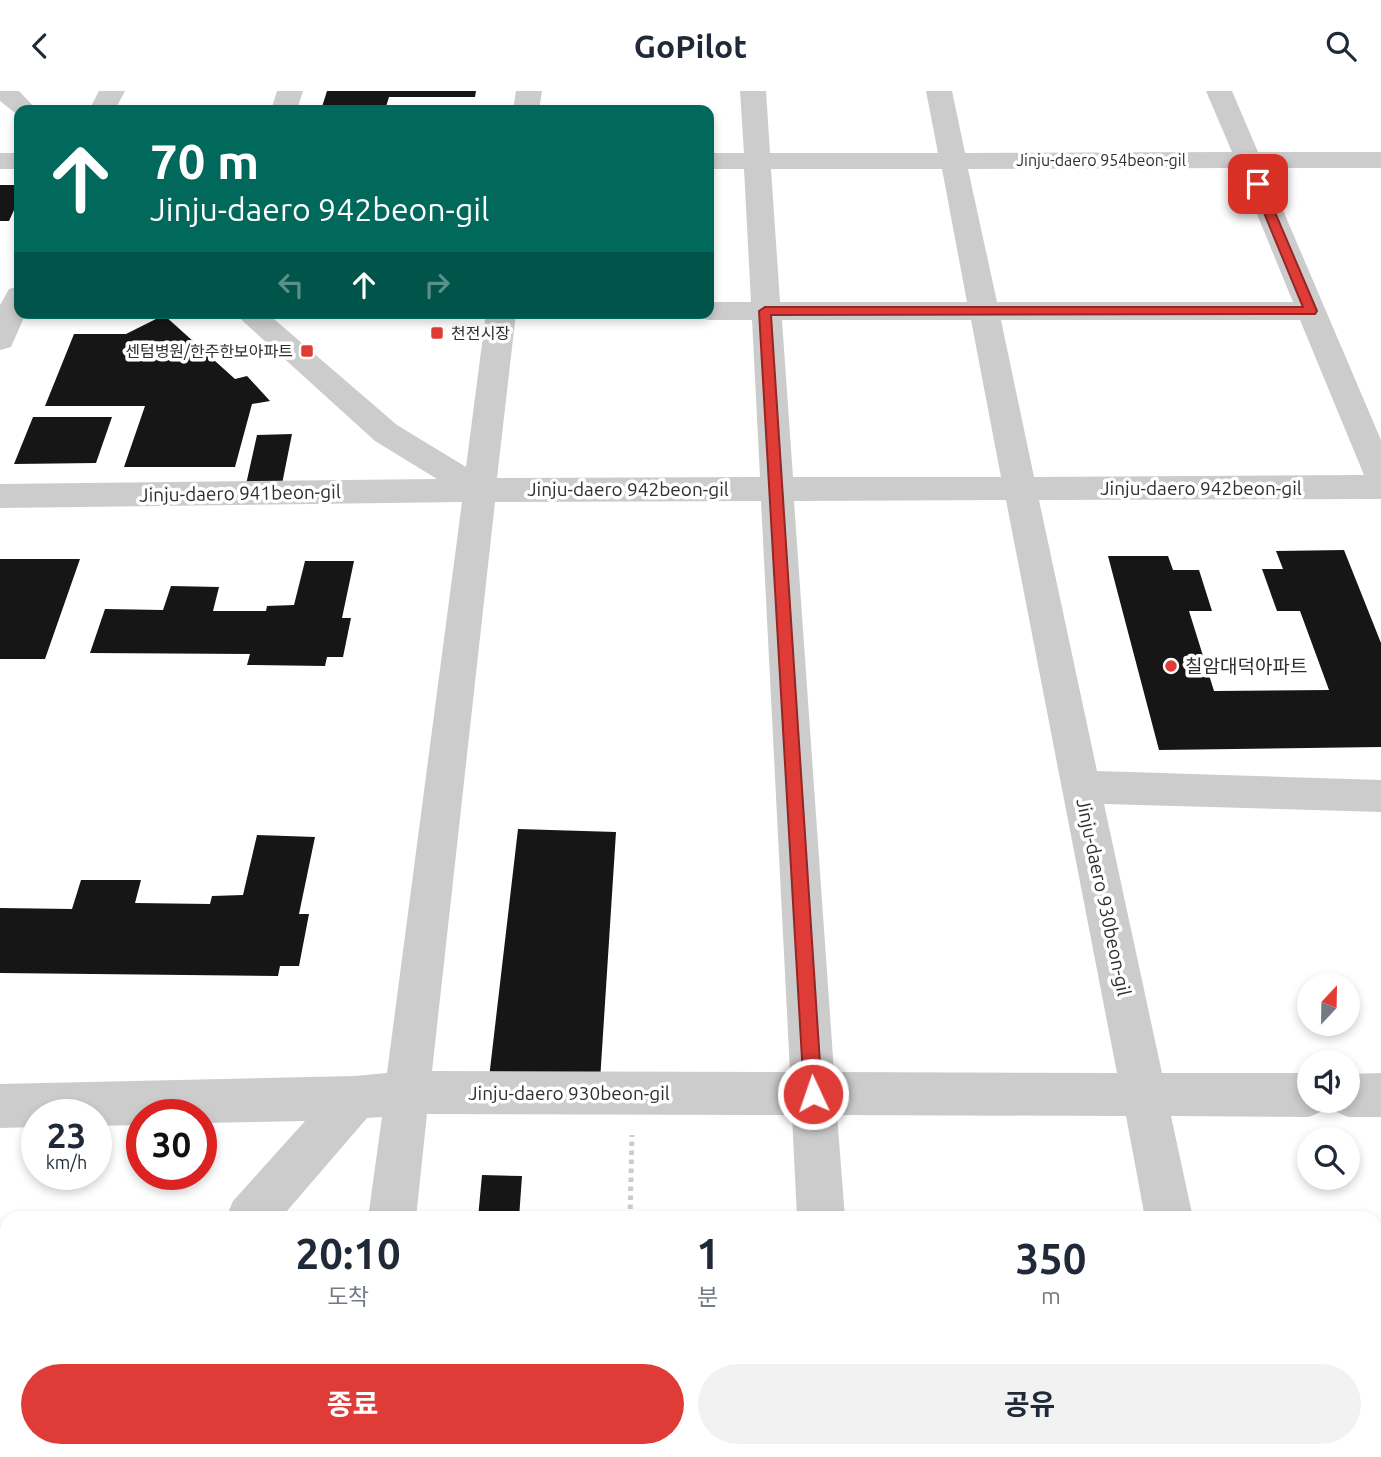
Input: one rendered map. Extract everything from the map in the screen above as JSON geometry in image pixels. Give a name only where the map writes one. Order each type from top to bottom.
[{"type":"street","points":[[4,91],[19,105]]},
{"type":"street","points":[[753,91],[821,1211]]},
{"type":"street","points":[[1219,91],[1381,478]]},
{"type":"street","points":[[940,95],[1081,787]]},
{"type":"street","name":"Jinju-daero 954beon-gil","points":[[714,161],[1381,160]]},
{"type":"street","points":[[0,340],[14,307]]},
{"type":"street","points":[[714,311],[1311,311]]},
{"type":"street","points":[[256,319],[386,433],[480,489]]},
{"type":"street","points":[[392,1211],[409,1092],[500,319]]},
{"type":"street","name":"Jinju-daero 942beon-gil","points":[[480,489],[1381,487]]},
{"type":"street","name":"Jinju-daero 941beon-gil","points":[[0,496],[480,489]]},
{"type":"street","name":"Jinju-daero 930beon-gil","points":[[1169,1211],[1081,787],[1381,796]]},
{"type":"street","name":"Jinju-daero 930beon-gil","points":[[0,1106],[355,1098],[409,1092],[1297,1095]]},
{"type":"street","points":[[1360,1095],[1381,1095]]},
{"type":"street","points":[[256,1211],[355,1098]]},
{"type":"path","points":[[630,1211],[633,1093]]},
{"type":"building","points":[[327,91],[476,91],[475,97],[389,97],[387,105],[323,105]]},
{"type":"building","points":[[0,185],[14,185],[14,210],[9,221],[0,221]]},
{"type":"building","points":[[156,319],[168,319],[235,379],[247,376],[270,401],[252,404],[235,467],[124,467],[145,406],[45,406],[74,334],[126,334]]},
{"type":"building","points":[[33,417],[112,417],[96,463],[14,464]]},
{"type":"building","points":[[292,434],[281,489],[245,489],[257,435]]},
{"type":"building","name":"칠암대덕아파트","points":[[1344,550],[1381,643],[1381,747],[1159,750],[1108,556],[1168,556],[1173,570],[1199,570],[1212,611],[1189,611],[1214,691],[1329,690],[1300,611],[1277,611],[1262,569],[1283,569],[1276,551]]},
{"type":"building","points":[[0,559],[80,559],[45,659],[0,659]]},
{"type":"building","points":[[305,561],[354,561],[342,618],[351,618],[343,657],[327,657],[325,666],[247,665],[250,654],[90,653],[105,609],[163,610],[171,586],[219,587],[213,611],[266,611],[267,606],[294,605]]},
{"type":"building","points":[[518,829],[616,832],[600,1081],[489,1078]]},
{"type":"building","points":[[257,835],[315,837],[299,914],[309,914],[299,966],[280,966],[278,976],[0,973],[0,908],[72,909],[81,880],[141,880],[135,903],[210,904],[212,896],[243,895]]},
{"type":"building","points":[[482,1175],[522,1176],[520,1211],[479,1211]]},
{"type":"place","name":"천전시장","points":[[437,333]]},
{"type":"place","name":"센텀병원/한주한보아파트","points":[[307,351]]},
{"type":"place","name":"칠암대덕아파트","points":[[1171,666]]},
{"type":"route","points":[[813,1094],[765,311],[1311,311],[1258,184]]}]
